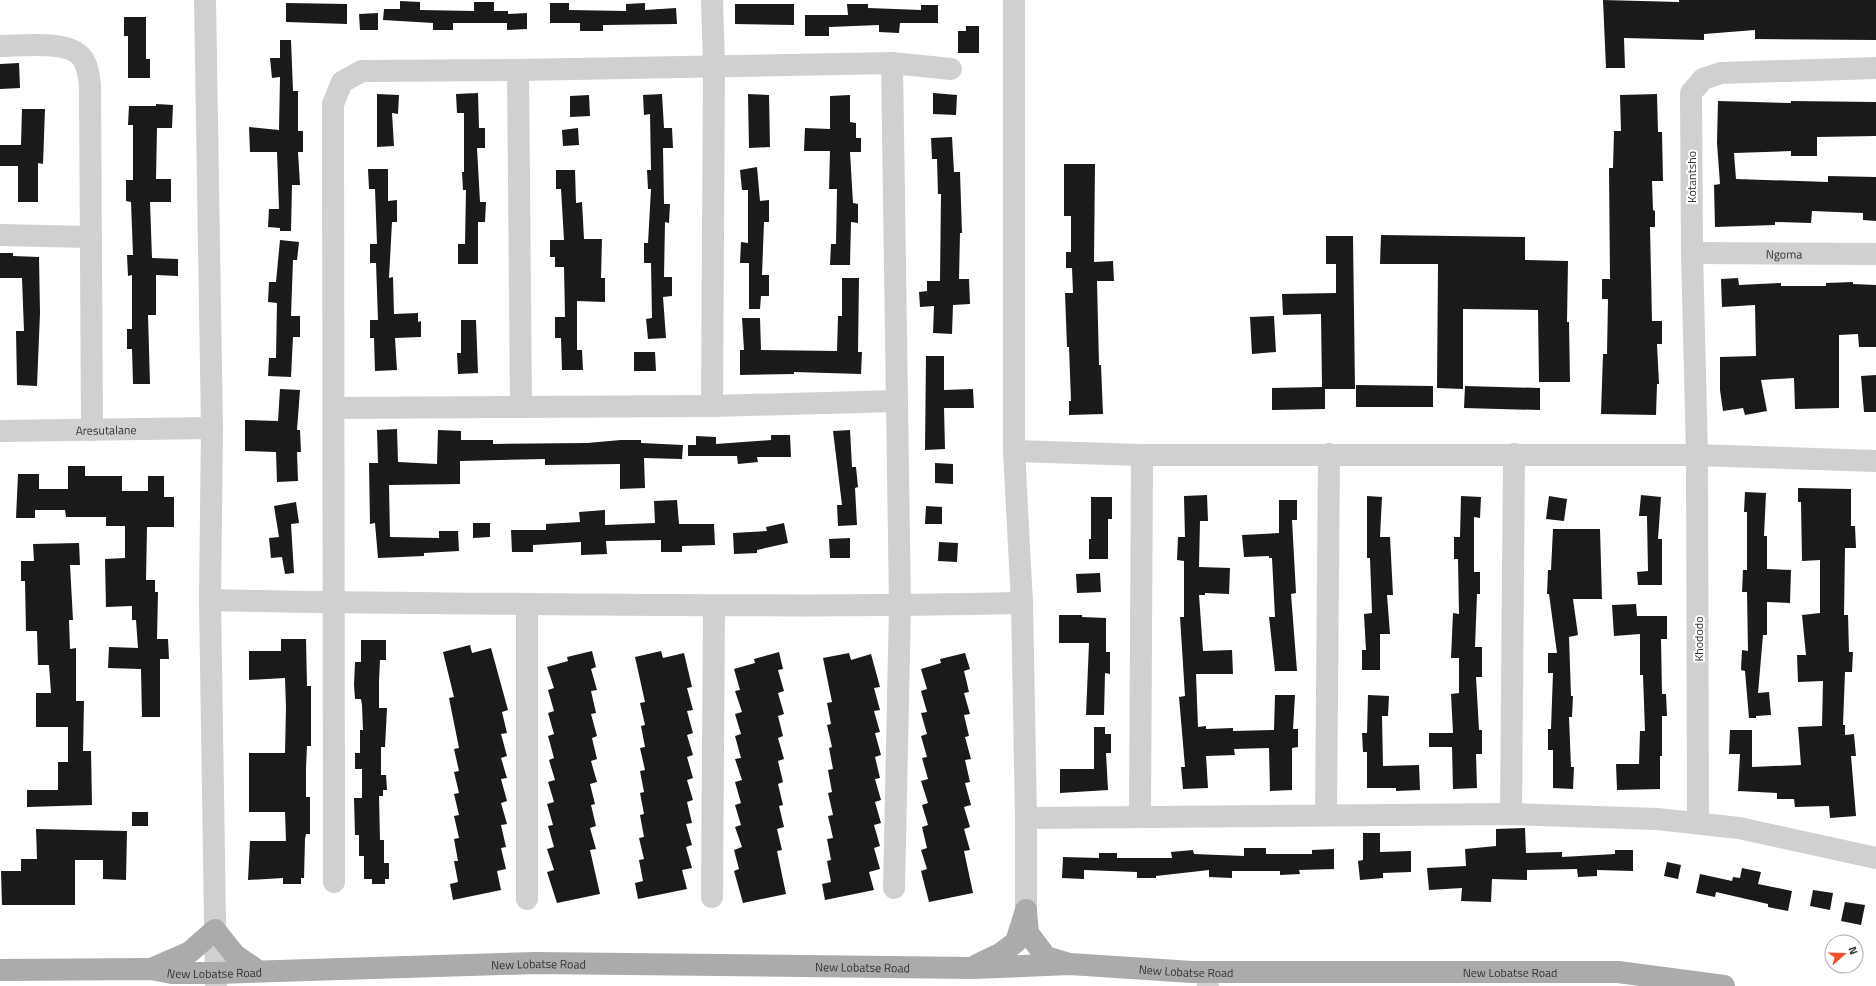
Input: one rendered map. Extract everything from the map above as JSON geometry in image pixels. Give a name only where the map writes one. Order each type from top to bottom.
[{"type":"main road","points":[[1026,910],[1028,933],[1046,957],[1070,964]]},
{"type":"main road","points":[[972,968],[1000,954],[1016,942],[1026,910]]},
{"type":"main road","points":[[151,969],[190,952],[215,930],[235,955],[258,971]]},
{"type":"main road","name":"New Lobatse Road","points":[[0,970],[151,969],[216,979],[258,971],[536,963],[972,968],[1070,964],[1178,979],[1618,972],[1724,986]]},
{"type":"street","points":[[205,0],[212,428],[210,600],[216,979]]},
{"type":"street","points":[[712,0],[714,66],[712,406]]},
{"type":"street","points":[[1014,0],[1014,451],[1022,603],[1026,910]]},
{"type":"street","points":[[0,46],[60,46],[75,51],[82,58],[88,68],[90,85],[92,430]]},
{"type":"street","points":[[892,63],[900,606],[894,888]]},
{"type":"street","points":[[334,882],[333,104],[342,82],[362,71],[518,70],[892,63],[951,69]]},
{"type":"street","name":"Kotantsho","points":[[1697,454],[1692,253],[1691,93],[1703,79],[1721,73],[1876,68]]},
{"type":"street","points":[[518,70],[521,406]]},
{"type":"street","points":[[0,235],[90,236]]},
{"type":"street","name":"Ngoma","points":[[1692,253],[1876,254]]},
{"type":"street","points":[[334,408],[712,406],[897,401]]},
{"type":"street","name":"Aresutalane","points":[[0,431],[212,428]]},
{"type":"street","points":[[1014,451],[1142,455],[1697,454],[1876,461]]},
{"type":"street","points":[[1326,815],[1330,454]]},
{"type":"street","points":[[1511,814],[1514,454]]},
{"type":"street","name":"Khododo","points":[[1697,454],[1698,823]]},
{"type":"street","points":[[1140,817],[1142,455]]},
{"type":"street","points":[[210,600],[333,603],[714,606],[900,606],[1022,603]]},
{"type":"street","points":[[526,899],[527,604]]},
{"type":"street","points":[[712,897],[714,606]]},
{"type":"street","points":[[1026,818],[1511,814],[1657,819],[1739,828],[1876,858]]},
{"type":"building","points":[[1603,0],[1679,2],[1679,0],[1876,0],[1876,40],[1755,39],[1755,30],[1704,34],[1704,40],[1624,38],[1625,68],[1606,68]]},
{"type":"building","points":[[400,1],[420,2],[420,10],[474,11],[474,2],[494,2],[494,11],[508,11],[508,14],[527,13],[527,29],[507,30],[507,23],[453,23],[453,30],[433,30],[433,23],[383,20],[384,9],[400,9]]},
{"type":"building","points":[[286,3],[347,4],[347,24],[286,22]]},
{"type":"building","points":[[550,3],[569,3],[569,10],[626,11],[626,4],[645,3],[645,10],[676,8],[677,24],[603,25],[603,31],[580,31],[580,23],[550,23]]},
{"type":"building","points":[[735,4],[794,4],[794,25],[735,24]]},
{"type":"building","points":[[847,4],[868,4],[868,8],[921,10],[921,5],[938,5],[938,23],[900,23],[899,33],[879,32],[879,25],[829,27],[829,36],[805,36],[805,15],[848,15]]},
{"type":"building","points":[[378,13],[378,30],[360,30],[359,14]]},
{"type":"building","points":[[124,17],[146,17],[146,59],[150,59],[150,78],[128,78],[128,36],[124,36]]},
{"type":"building","points":[[966,26],[979,26],[979,53],[958,53],[958,31],[966,31]]},
{"type":"building","points":[[280,40],[291,40],[293,91],[298,91],[298,131],[303,131],[303,152],[298,152],[300,185],[292,185],[291,231],[280,231],[280,228],[268,227],[269,209],[279,209],[277,152],[250,152],[249,127],[279,130],[280,77],[272,78],[270,58],[280,58]]},
{"type":"building","points":[[19,63],[20,88],[0,89],[0,64]]},
{"type":"building","points":[[478,93],[479,128],[485,128],[485,148],[477,148],[480,202],[486,202],[485,222],[478,222],[478,264],[458,264],[458,244],[465,244],[466,190],[463,190],[462,172],[464,172],[464,113],[457,113],[456,94]]},
{"type":"building","points":[[933,93],[957,95],[956,115],[933,114]]},
{"type":"building","points":[[377,94],[399,95],[398,114],[392,113],[394,146],[377,147]]},
{"type":"building","points":[[662,94],[664,128],[672,128],[673,148],[663,148],[664,204],[670,204],[669,223],[665,222],[664,277],[672,277],[672,296],[663,297],[666,338],[648,339],[646,319],[652,318],[651,263],[644,263],[644,243],[648,243],[651,189],[648,189],[647,170],[651,170],[650,114],[644,115],[643,95]]},
{"type":"building","points":[[748,94],[769,95],[770,147],[749,148]]},
{"type":"building","points":[[1657,94],[1658,132],[1662,132],[1663,181],[1652,181],[1655,227],[1650,227],[1652,321],[1662,321],[1662,344],[1657,344],[1659,384],[1657,384],[1656,415],[1601,414],[1603,354],[1607,354],[1608,299],[1602,299],[1602,279],[1610,279],[1609,168],[1613,168],[1614,131],[1621,131],[1620,95]]},
{"type":"building","points":[[589,95],[590,116],[570,117],[570,96]]},
{"type":"building","points":[[850,95],[850,122],[856,123],[856,138],[861,138],[861,152],[850,152],[853,203],[858,204],[858,223],[851,222],[850,265],[830,265],[831,244],[836,244],[837,189],[829,189],[830,151],[804,151],[805,128],[830,129],[830,96]]},
{"type":"building","points":[[1718,101],[1791,103],[1791,101],[1876,102],[1876,136],[1817,137],[1817,156],[1791,156],[1791,151],[1734,153],[1736,179],[1828,182],[1828,176],[1876,177],[1876,221],[1863,220],[1863,213],[1812,211],[1811,223],[1775,222],[1775,225],[1715,227],[1714,185],[1720,184],[1717,143]]},
{"type":"building","points":[[156,104],[173,105],[172,128],[157,128],[156,179],[171,179],[171,202],[150,202],[152,258],[178,259],[178,276],[156,275],[156,315],[148,315],[150,384],[133,384],[132,349],[127,349],[127,329],[132,329],[132,275],[128,276],[127,255],[133,255],[131,202],[126,201],[126,180],[133,180],[133,125],[128,125],[129,106],[156,106]]},
{"type":"building","points":[[22,109],[45,109],[43,164],[38,163],[38,202],[18,202],[18,166],[0,166],[0,145],[21,145]]},
{"type":"building","points":[[578,128],[579,145],[563,146],[562,130]]},
{"type":"building","points":[[952,137],[954,172],[960,172],[962,233],[960,233],[959,279],[969,279],[970,304],[953,305],[952,334],[933,333],[934,306],[920,307],[919,292],[927,291],[927,281],[940,281],[941,194],[938,194],[937,159],[932,159],[931,138]]},
{"type":"building","points":[[1064,164],[1095,164],[1094,262],[1113,261],[1114,281],[1097,281],[1099,365],[1101,365],[1103,414],[1069,415],[1069,401],[1071,401],[1065,293],[1073,293],[1072,268],[1066,268],[1066,252],[1071,252],[1071,216],[1064,216]]},
{"type":"building","points":[[757,167],[760,201],[769,200],[769,222],[764,222],[762,275],[769,275],[769,296],[761,296],[760,309],[749,309],[749,263],[740,263],[741,242],[748,243],[748,190],[742,190],[740,170]]},
{"type":"building","points":[[368,169],[388,169],[388,201],[397,200],[397,222],[392,222],[389,278],[393,277],[394,314],[418,313],[418,322],[421,321],[421,337],[395,338],[397,370],[375,371],[374,338],[370,338],[370,320],[378,320],[376,263],[370,263],[370,244],[377,244],[375,189],[369,189]]},
{"type":"building","points":[[556,170],[575,170],[576,203],[582,202],[584,239],[602,239],[601,278],[605,278],[605,302],[577,301],[577,350],[582,350],[583,370],[562,370],[561,338],[555,338],[555,317],[565,317],[564,267],[555,267],[555,257],[550,257],[550,240],[564,240],[561,189],[556,189]]},
{"type":"building","points":[[1381,235],[1525,237],[1525,260],[1568,261],[1567,322],[1569,322],[1570,382],[1539,382],[1538,310],[1463,309],[1463,389],[1437,388],[1438,264],[1380,264]]},
{"type":"building","points":[[1326,236],[1353,236],[1355,389],[1325,389],[1325,409],[1272,410],[1272,388],[1322,387],[1321,314],[1283,315],[1282,294],[1336,293],[1336,264],[1326,264]]},
{"type":"building","points":[[280,240],[299,242],[297,260],[293,260],[291,316],[300,316],[300,337],[293,337],[291,377],[268,376],[269,358],[276,358],[277,303],[268,302],[269,282],[276,282]]},
{"type":"building","points":[[0,253],[13,253],[13,256],[39,257],[40,313],[37,386],[17,385],[16,331],[24,331],[22,278],[0,278]]},
{"type":"building","points":[[842,278],[859,278],[858,352],[862,352],[861,374],[794,372],[794,374],[740,375],[740,350],[744,350],[742,318],[760,318],[761,350],[837,351],[838,316],[842,316]]},
{"type":"building","points":[[1738,278],[1739,285],[1781,283],[1781,286],[1826,286],[1826,283],[1853,282],[1853,284],[1876,285],[1876,347],[1859,347],[1858,334],[1839,335],[1839,408],[1795,409],[1794,378],[1761,380],[1767,411],[1745,415],[1743,408],[1723,411],[1720,390],[1720,357],[1756,356],[1755,305],[1722,307],[1721,279]]},
{"type":"building","points":[[1274,316],[1276,352],[1252,354],[1250,317]]},
{"type":"building","points":[[461,320],[476,320],[478,373],[458,374],[457,353],[461,353]]},
{"type":"building","points":[[634,352],[655,352],[656,371],[634,371]]},
{"type":"building","points":[[926,356],[944,356],[944,390],[973,389],[974,408],[944,408],[945,449],[925,450]]},
{"type":"building","points":[[1876,375],[1876,412],[1864,412],[1861,376]]},
{"type":"building","points":[[1356,385],[1433,386],[1433,407],[1356,407]]},
{"type":"building","points":[[1465,386],[1540,388],[1540,410],[1464,408]]},
{"type":"building","points":[[280,389],[300,390],[297,430],[300,430],[301,452],[297,452],[298,481],[277,482],[276,452],[245,451],[245,420],[278,421]]},
{"type":"building","points":[[397,429],[398,462],[437,464],[438,430],[461,431],[461,440],[493,440],[493,444],[587,443],[641,440],[641,443],[683,445],[682,459],[644,458],[645,488],[620,489],[620,464],[545,465],[545,459],[460,461],[460,484],[389,485],[390,537],[439,538],[439,531],[458,531],[459,551],[424,553],[424,556],[378,558],[375,523],[370,524],[369,463],[378,463],[377,430]]},
{"type":"building","points":[[850,430],[852,467],[856,467],[858,487],[855,488],[857,525],[838,526],[837,505],[842,505],[833,431]]},
{"type":"building","points":[[771,435],[790,435],[791,457],[757,457],[758,462],[738,464],[737,456],[688,456],[688,445],[696,445],[696,436],[716,437],[716,444],[771,440]]},
{"type":"building","points":[[935,463],[953,464],[953,484],[935,483]]},
{"type":"building","points":[[68,466],[85,466],[85,476],[122,476],[122,491],[148,491],[148,476],[164,476],[164,497],[174,497],[174,527],[147,527],[146,580],[155,580],[155,592],[158,592],[157,639],[168,639],[169,659],[160,659],[160,717],[142,717],[141,669],[108,668],[109,647],[138,648],[136,620],[132,620],[132,606],[106,607],[105,559],[125,558],[125,526],[106,526],[106,517],[66,517],[65,510],[35,510],[35,518],[16,518],[18,474],[39,474],[39,489],[68,489]]},
{"type":"building","points":[[1798,488],[1851,489],[1851,526],[1855,526],[1856,548],[1845,548],[1844,615],[1848,615],[1849,652],[1853,652],[1852,672],[1845,672],[1843,725],[1845,725],[1845,735],[1854,734],[1856,756],[1851,756],[1856,816],[1830,818],[1829,806],[1795,807],[1794,799],[1777,799],[1777,793],[1738,791],[1740,754],[1729,754],[1730,730],[1752,730],[1752,767],[1801,765],[1798,727],[1822,726],[1823,681],[1798,682],[1797,655],[1806,655],[1802,615],[1820,613],[1820,560],[1802,561],[1801,502],[1798,502]]},
{"type":"building","points":[[1745,492],[1766,493],[1764,536],[1767,536],[1767,569],[1791,570],[1790,603],[1767,602],[1767,635],[1763,635],[1758,693],[1769,692],[1771,715],[1756,716],[1756,718],[1749,718],[1745,671],[1741,670],[1742,650],[1748,651],[1747,592],[1742,592],[1743,570],[1747,570],[1747,512],[1744,512]]},
{"type":"building","points":[[1207,495],[1208,521],[1200,521],[1199,567],[1230,568],[1229,594],[1205,593],[1205,595],[1199,595],[1203,651],[1232,650],[1233,674],[1196,674],[1198,727],[1206,726],[1206,729],[1233,728],[1233,731],[1274,730],[1275,695],[1295,695],[1293,729],[1298,729],[1298,747],[1292,748],[1292,790],[1270,791],[1269,748],[1234,749],[1235,755],[1206,756],[1208,788],[1183,789],[1181,767],[1185,767],[1179,697],[1185,696],[1180,617],[1184,617],[1184,561],[1177,560],[1178,537],[1185,537],[1184,496]]},
{"type":"building","points":[[1641,495],[1661,497],[1658,539],[1662,539],[1662,585],[1638,585],[1637,572],[1648,571],[1647,516],[1639,516]]},
{"type":"building","points":[[1367,496],[1382,497],[1380,537],[1390,537],[1393,595],[1387,595],[1390,634],[1380,634],[1380,670],[1362,670],[1362,650],[1366,650],[1364,614],[1372,613],[1370,558],[1367,558]]},
{"type":"building","points":[[1461,496],[1481,497],[1480,518],[1474,517],[1474,572],[1480,572],[1480,594],[1477,594],[1475,647],[1482,647],[1482,677],[1476,677],[1479,730],[1482,730],[1482,754],[1476,754],[1477,788],[1453,789],[1452,747],[1429,747],[1429,733],[1453,733],[1451,694],[1459,693],[1459,658],[1451,658],[1453,613],[1459,614],[1458,559],[1454,559],[1454,537],[1460,537]]},
{"type":"building","points":[[1549,496],[1567,499],[1564,521],[1546,519]]},
{"type":"building","points":[[1091,497],[1112,497],[1112,519],[1108,519],[1108,559],[1089,559],[1089,539],[1091,539]]},
{"type":"building","points":[[677,500],[679,524],[714,524],[715,545],[682,546],[682,552],[661,552],[661,540],[606,541],[607,554],[581,555],[581,542],[533,545],[533,552],[512,552],[511,530],[546,530],[546,524],[580,522],[579,512],[605,510],[605,525],[655,523],[654,501]]},
{"type":"building","points":[[1279,500],[1297,500],[1297,520],[1292,520],[1296,593],[1291,594],[1297,671],[1275,671],[1269,617],[1275,617],[1272,558],[1269,558],[1269,556],[1244,557],[1242,535],[1279,533]]},
{"type":"building","points":[[296,502],[299,523],[291,524],[294,573],[285,574],[282,557],[271,558],[269,538],[279,537],[274,506]]},
{"type":"building","points":[[926,506],[942,507],[942,524],[925,524]]},
{"type":"building","points":[[473,523],[490,523],[490,537],[473,538]]},
{"type":"building","points":[[784,523],[788,543],[757,550],[757,553],[734,554],[733,533],[767,531],[766,527]]},
{"type":"building","points":[[1553,529],[1600,529],[1602,599],[1573,599],[1578,635],[1569,637],[1571,696],[1573,696],[1572,717],[1569,717],[1571,767],[1574,767],[1573,789],[1553,788],[1553,750],[1548,750],[1548,729],[1551,729],[1553,673],[1548,673],[1548,653],[1557,653],[1549,594],[1547,594],[1548,570],[1551,570]]},
{"type":"building","points":[[850,538],[850,558],[830,558],[829,539]]},
{"type":"building","points":[[939,542],[958,543],[957,562],[938,561]]},
{"type":"building","points":[[79,543],[80,565],[70,565],[73,620],[69,620],[70,649],[76,648],[76,701],[84,701],[83,751],[91,751],[92,805],[27,807],[27,790],[58,790],[58,762],[68,762],[68,727],[36,727],[36,693],[51,693],[49,665],[38,665],[37,631],[26,631],[25,581],[21,581],[21,561],[34,561],[33,544]]},
{"type":"building","points":[[1100,573],[1101,592],[1077,593],[1076,574]]},
{"type":"building","points":[[1636,604],[1637,616],[1667,616],[1667,639],[1661,639],[1662,694],[1666,694],[1667,716],[1662,716],[1660,789],[1617,790],[1616,764],[1639,764],[1640,731],[1645,731],[1643,675],[1640,675],[1640,634],[1614,636],[1612,605]]},
{"type":"building","points":[[1059,615],[1082,615],[1082,617],[1106,618],[1106,652],[1110,652],[1110,674],[1105,673],[1104,715],[1086,715],[1089,643],[1059,643]]},
{"type":"building","points":[[281,639],[306,639],[307,686],[311,686],[311,746],[307,746],[306,768],[306,797],[310,797],[310,834],[306,834],[305,839],[304,878],[301,878],[301,884],[283,884],[283,878],[248,880],[250,841],[286,841],[285,812],[249,812],[249,753],[285,753],[286,708],[285,678],[249,680],[249,651],[281,651]]},
{"type":"building","points":[[361,640],[386,640],[386,660],[380,660],[379,682],[379,708],[387,708],[385,747],[381,747],[381,775],[386,775],[387,790],[383,790],[383,796],[379,796],[380,840],[384,840],[384,863],[389,863],[389,879],[385,879],[385,884],[372,884],[372,879],[364,879],[364,856],[359,856],[359,835],[355,835],[354,798],[362,798],[362,769],[355,769],[355,753],[360,753],[360,730],[363,730],[362,705],[361,699],[355,699],[354,685],[355,662],[361,662]]},
{"type":"building","points":[[470,645],[472,653],[491,648],[508,710],[502,712],[507,733],[501,734],[507,756],[501,758],[507,778],[501,779],[507,801],[501,803],[507,824],[501,825],[506,847],[501,848],[506,869],[497,871],[501,890],[453,900],[450,884],[458,882],[454,861],[458,861],[454,839],[459,838],[454,816],[459,815],[454,794],[459,793],[454,772],[459,771],[454,749],[459,748],[449,698],[454,697],[443,652]]},
{"type":"building","points":[[592,651],[596,667],[591,669],[597,690],[591,691],[596,713],[591,714],[597,736],[592,738],[597,759],[591,761],[597,782],[590,784],[595,804],[591,805],[596,826],[590,828],[596,849],[590,850],[600,894],[557,903],[547,872],[554,870],[547,849],[554,847],[548,826],[553,825],[547,804],[554,802],[548,782],[555,780],[549,760],[554,758],[548,736],[554,734],[548,713],[554,711],[548,690],[554,688],[547,667],[568,661],[567,657]]},
{"type":"building","points":[[661,651],[663,658],[684,653],[692,687],[687,688],[693,710],[687,711],[693,733],[687,735],[693,755],[687,757],[693,778],[687,780],[693,800],[687,802],[692,823],[686,824],[692,845],[686,847],[692,868],[682,870],[687,889],[638,899],[635,883],[643,881],[639,860],[644,859],[639,838],[644,837],[640,815],[644,814],[640,793],[644,792],[640,771],[645,770],[640,748],[645,747],[641,726],[645,725],[640,703],[645,702],[635,657]]},
{"type":"building","points":[[779,652],[783,669],[778,670],[784,691],[778,693],[784,714],[778,716],[783,736],[778,738],[784,759],[778,761],[783,782],[778,784],[783,805],[779,806],[784,827],[777,829],[782,850],[777,851],[786,894],[743,903],[734,871],[739,869],[734,850],[742,847],[735,827],[741,825],[735,805],[741,803],[735,782],[742,780],[735,759],[741,758],[735,736],[741,734],[735,714],[742,712],[735,691],[740,690],[734,669],[755,663],[754,659]]},
{"type":"building","points":[[849,653],[851,660],[871,654],[880,687],[874,688],[880,710],[874,711],[880,732],[875,733],[881,755],[875,757],[880,778],[875,779],[881,800],[875,802],[881,823],[874,825],[880,846],[874,848],[880,869],[869,872],[874,890],[825,900],[822,884],[831,882],[827,861],[831,860],[827,839],[833,838],[828,816],[833,815],[828,793],[832,792],[828,770],[833,769],[829,748],[832,747],[827,725],[831,724],[827,703],[832,702],[823,658]]},
{"type":"building","points":[[965,653],[970,669],[964,671],[969,692],[964,693],[970,714],[964,715],[969,736],[965,737],[971,759],[965,760],[970,782],[965,783],[971,805],[964,807],[970,827],[964,829],[970,850],[964,851],[973,893],[929,902],[921,871],[927,869],[921,850],[927,848],[922,827],[928,825],[922,805],[928,803],[921,781],[928,779],[922,758],[927,757],[921,736],[927,734],[921,713],[927,712],[921,691],[927,689],[921,669],[941,663],[940,659]]},
{"type":"building","points":[[1368,695],[1389,696],[1388,716],[1382,716],[1383,766],[1419,765],[1420,790],[1396,791],[1396,788],[1367,788],[1367,752],[1363,752],[1362,733],[1367,733]]},
{"type":"building","points":[[1094,727],[1105,727],[1105,734],[1111,734],[1111,753],[1106,753],[1108,790],[1060,793],[1060,769],[1094,769]]},
{"type":"building","points":[[132,812],[148,812],[148,826],[132,826]]},
{"type":"building","points":[[1525,828],[1526,853],[1562,852],[1562,857],[1615,854],[1615,850],[1633,850],[1633,871],[1597,870],[1597,876],[1578,877],[1577,869],[1527,870],[1527,880],[1492,879],[1491,902],[1461,901],[1462,888],[1429,890],[1427,868],[1466,866],[1465,849],[1496,846],[1496,829]]},
{"type":"building","points":[[36,829],[127,831],[126,880],[103,879],[103,860],[75,860],[75,905],[2,905],[1,871],[21,871],[21,859],[37,859]]},
{"type":"building","points":[[1363,833],[1380,833],[1380,852],[1411,851],[1411,872],[1383,873],[1383,878],[1360,880],[1358,861],[1363,860]]},
{"type":"building","points":[[1244,848],[1266,848],[1266,854],[1312,854],[1312,850],[1334,849],[1334,869],[1299,870],[1300,874],[1280,875],[1280,871],[1232,871],[1232,878],[1209,877],[1209,870],[1156,876],[1156,878],[1137,878],[1137,872],[1084,870],[1084,879],[1062,878],[1063,857],[1099,858],[1099,853],[1117,853],[1117,858],[1172,858],[1171,852],[1193,850],[1194,854],[1244,856]]},
{"type":"building","points":[[1667,862],[1681,865],[1678,879],[1664,876]]},
{"type":"building","points":[[1742,868],[1761,872],[1758,884],[1792,891],[1788,911],[1768,907],[1768,904],[1716,892],[1715,897],[1696,893],[1700,874],[1732,881],[1733,877],[1740,878]]},
{"type":"building","points":[[1813,890],[1833,893],[1830,910],[1810,906]]},
{"type":"building","points":[[1845,902],[1865,905],[1861,925],[1841,921]]}]
